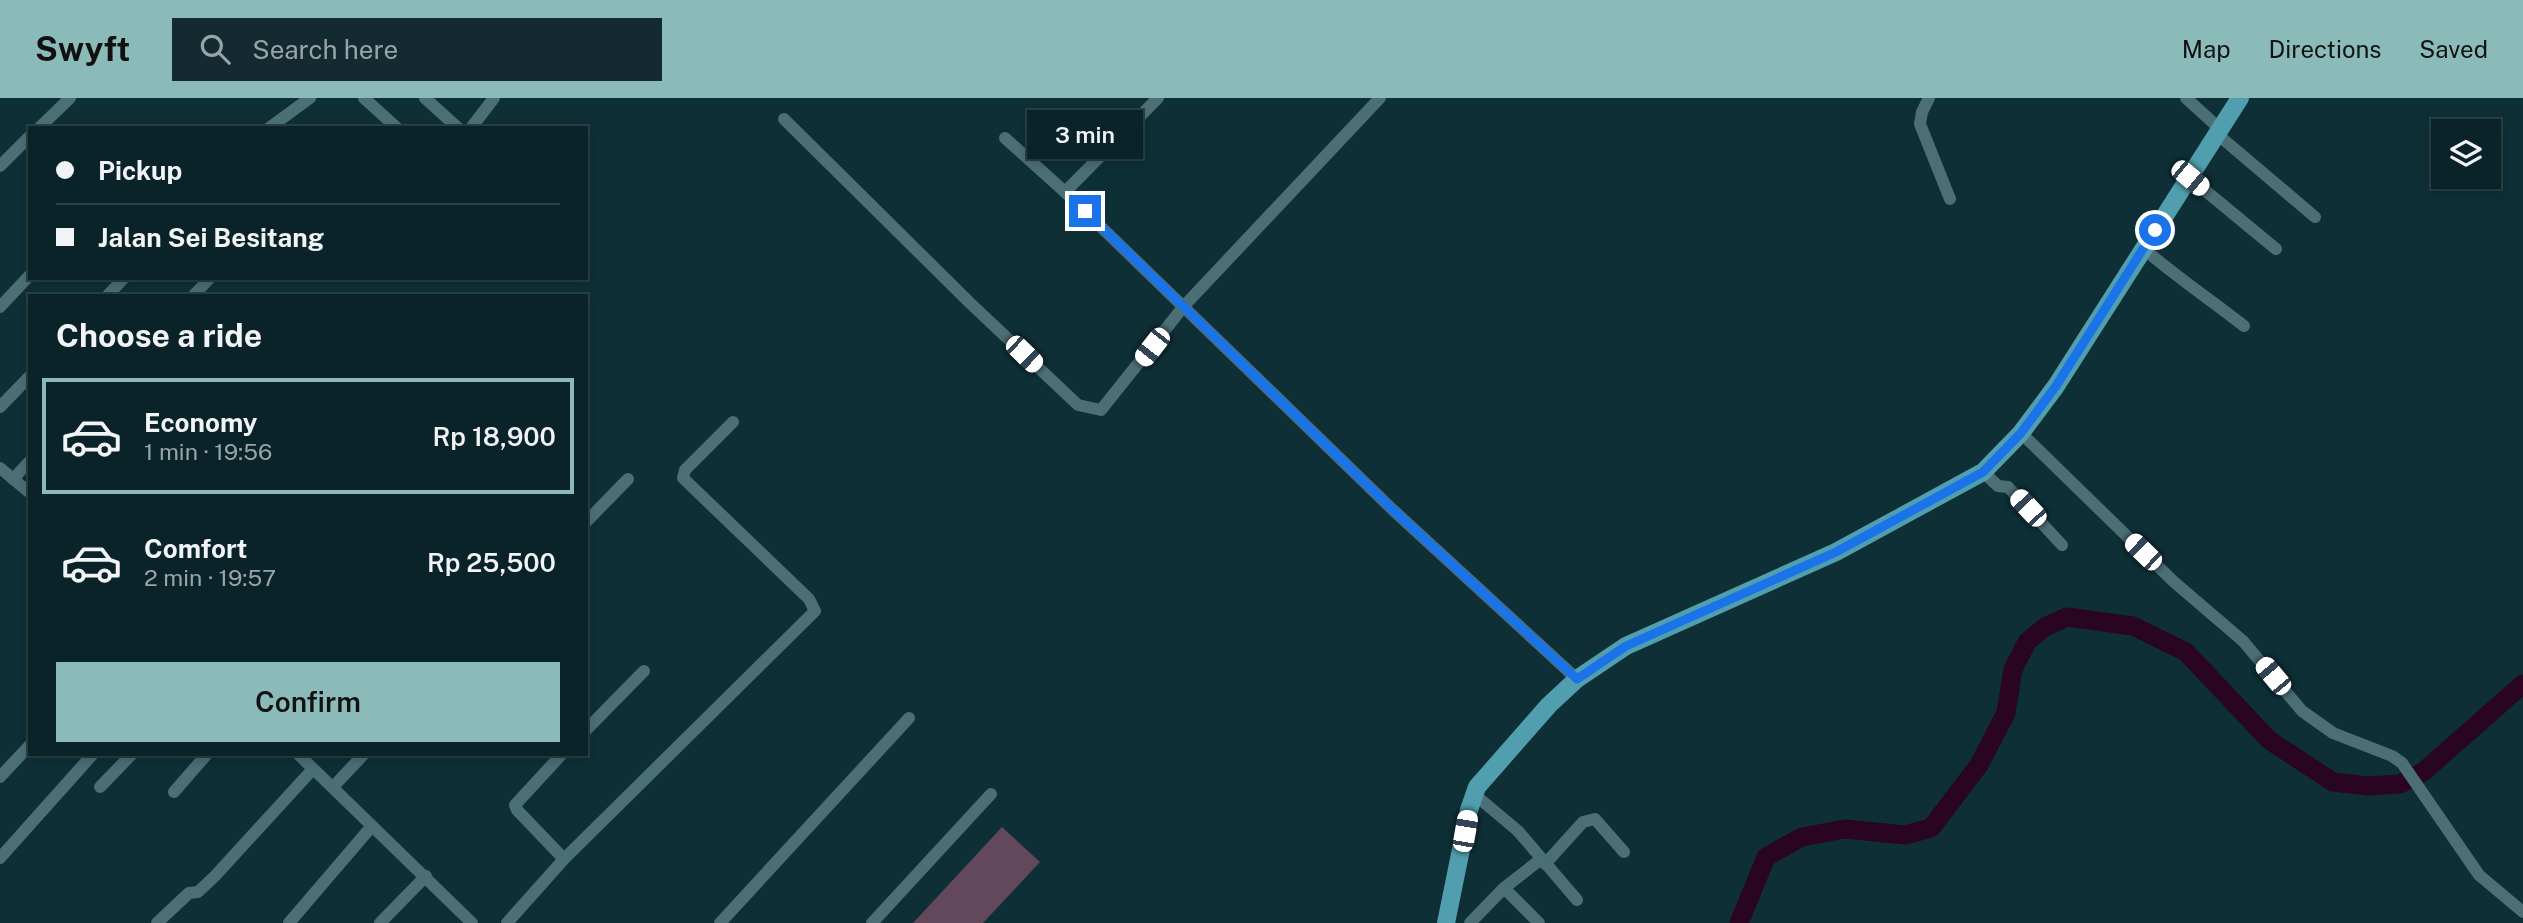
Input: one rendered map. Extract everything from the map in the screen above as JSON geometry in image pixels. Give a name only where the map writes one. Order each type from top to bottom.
[{"type":"main road","points":[[1446,923],[1474,794],[1533,722],[1577,679],[1626,646],[1836,552],[1983,472],[2021,433],[2056,386],[2240,98]]},
{"type":"street","points":[[41,126],[70,98]]},
{"type":"street","points":[[272,126],[310,98]]},
{"type":"street","points":[[364,98],[395,126]]},
{"type":"street","points":[[425,98],[456,126]]},
{"type":"street","points":[[1065,192],[1157,98]]},
{"type":"street","points":[[784,120],[970,303],[1086,409],[1104,408],[1184,306],[1380,98]]},
{"type":"street","points":[[1929,98],[1920,124],[1950,199]]},
{"type":"street","points":[[2186,98],[2218,131],[2315,217]]},
{"type":"street","points":[[472,126],[490,100]]},
{"type":"street","points":[[0,166],[28,138]]},
{"type":"street","points":[[1005,138],[1184,306],[1392,509],[1577,679]]},
{"type":"street","points":[[2190,178],[2276,249]]},
{"type":"street","points":[[2143,248],[2174,275],[2202,293],[2244,327]]},
{"type":"street","points":[[0,307],[28,277]]},
{"type":"street","points":[[109,294],[122,280]]},
{"type":"street","points":[[195,294],[208,280]]},
{"type":"street","points":[[0,407],[28,378]]},
{"type":"street","points":[[507,923],[564,859],[815,611],[809,599],[683,478],[685,470],[733,422]]},
{"type":"street","points":[[2021,433],[2173,581],[2243,641],[2302,711],[2333,733],[2392,756],[2402,763],[2479,875],[2523,912]]},
{"type":"street","points":[[13,479],[28,463]]},
{"type":"street","points":[[0,468],[28,492]]},
{"type":"street","points":[[1983,472],[1998,486],[2008,486],[2062,545]]},
{"type":"street","points":[[588,520],[628,479]]},
{"type":"street","points":[[588,728],[644,671]]},
{"type":"street","points":[[720,923],[909,718]]},
{"type":"street","points":[[0,777],[28,747]]},
{"type":"street","points":[[0,858],[91,756]]},
{"type":"street","points":[[100,787],[130,756]]},
{"type":"street","points":[[174,792],[205,756]]},
{"type":"street","points":[[301,756],[472,923]]},
{"type":"street","points":[[332,787],[362,756]]},
{"type":"street","points":[[560,756],[515,805],[564,859]]},
{"type":"street","points":[[158,923],[189,893],[198,892],[215,876],[313,769]]},
{"type":"street","points":[[872,923],[991,794]]},
{"type":"street","points":[[1474,794],[1518,831],[1577,900]]},
{"type":"street","points":[[1469,923],[1504,888],[1543,862],[1583,822],[1595,819],[1625,852]]},
{"type":"street","points":[[289,923],[372,826]]},
{"type":"street","points":[[380,923],[426,876]]},
{"type":"street","points":[[1504,888],[1539,923]]},
{"type":"shaded area","points":[[1002,827],[1040,862],[983,923],[913,923]]},
{"type":"waterway","points":[[1739,923],[1766,857],[1802,837],[1845,829],[1905,835],[1931,828],[1979,765],[2006,713],[2013,669],[2027,642],[2045,627],[2067,617],[2133,626],[2186,652],[2269,740],[2333,782],[2368,786],[2400,784],[2423,772],[2523,684]]},
{"type":"route","points":[[1085,211],[1392,509],[1577,679],[1626,646],[1836,552],[1983,472],[2021,433],[2056,386],[2155,230]]}]
